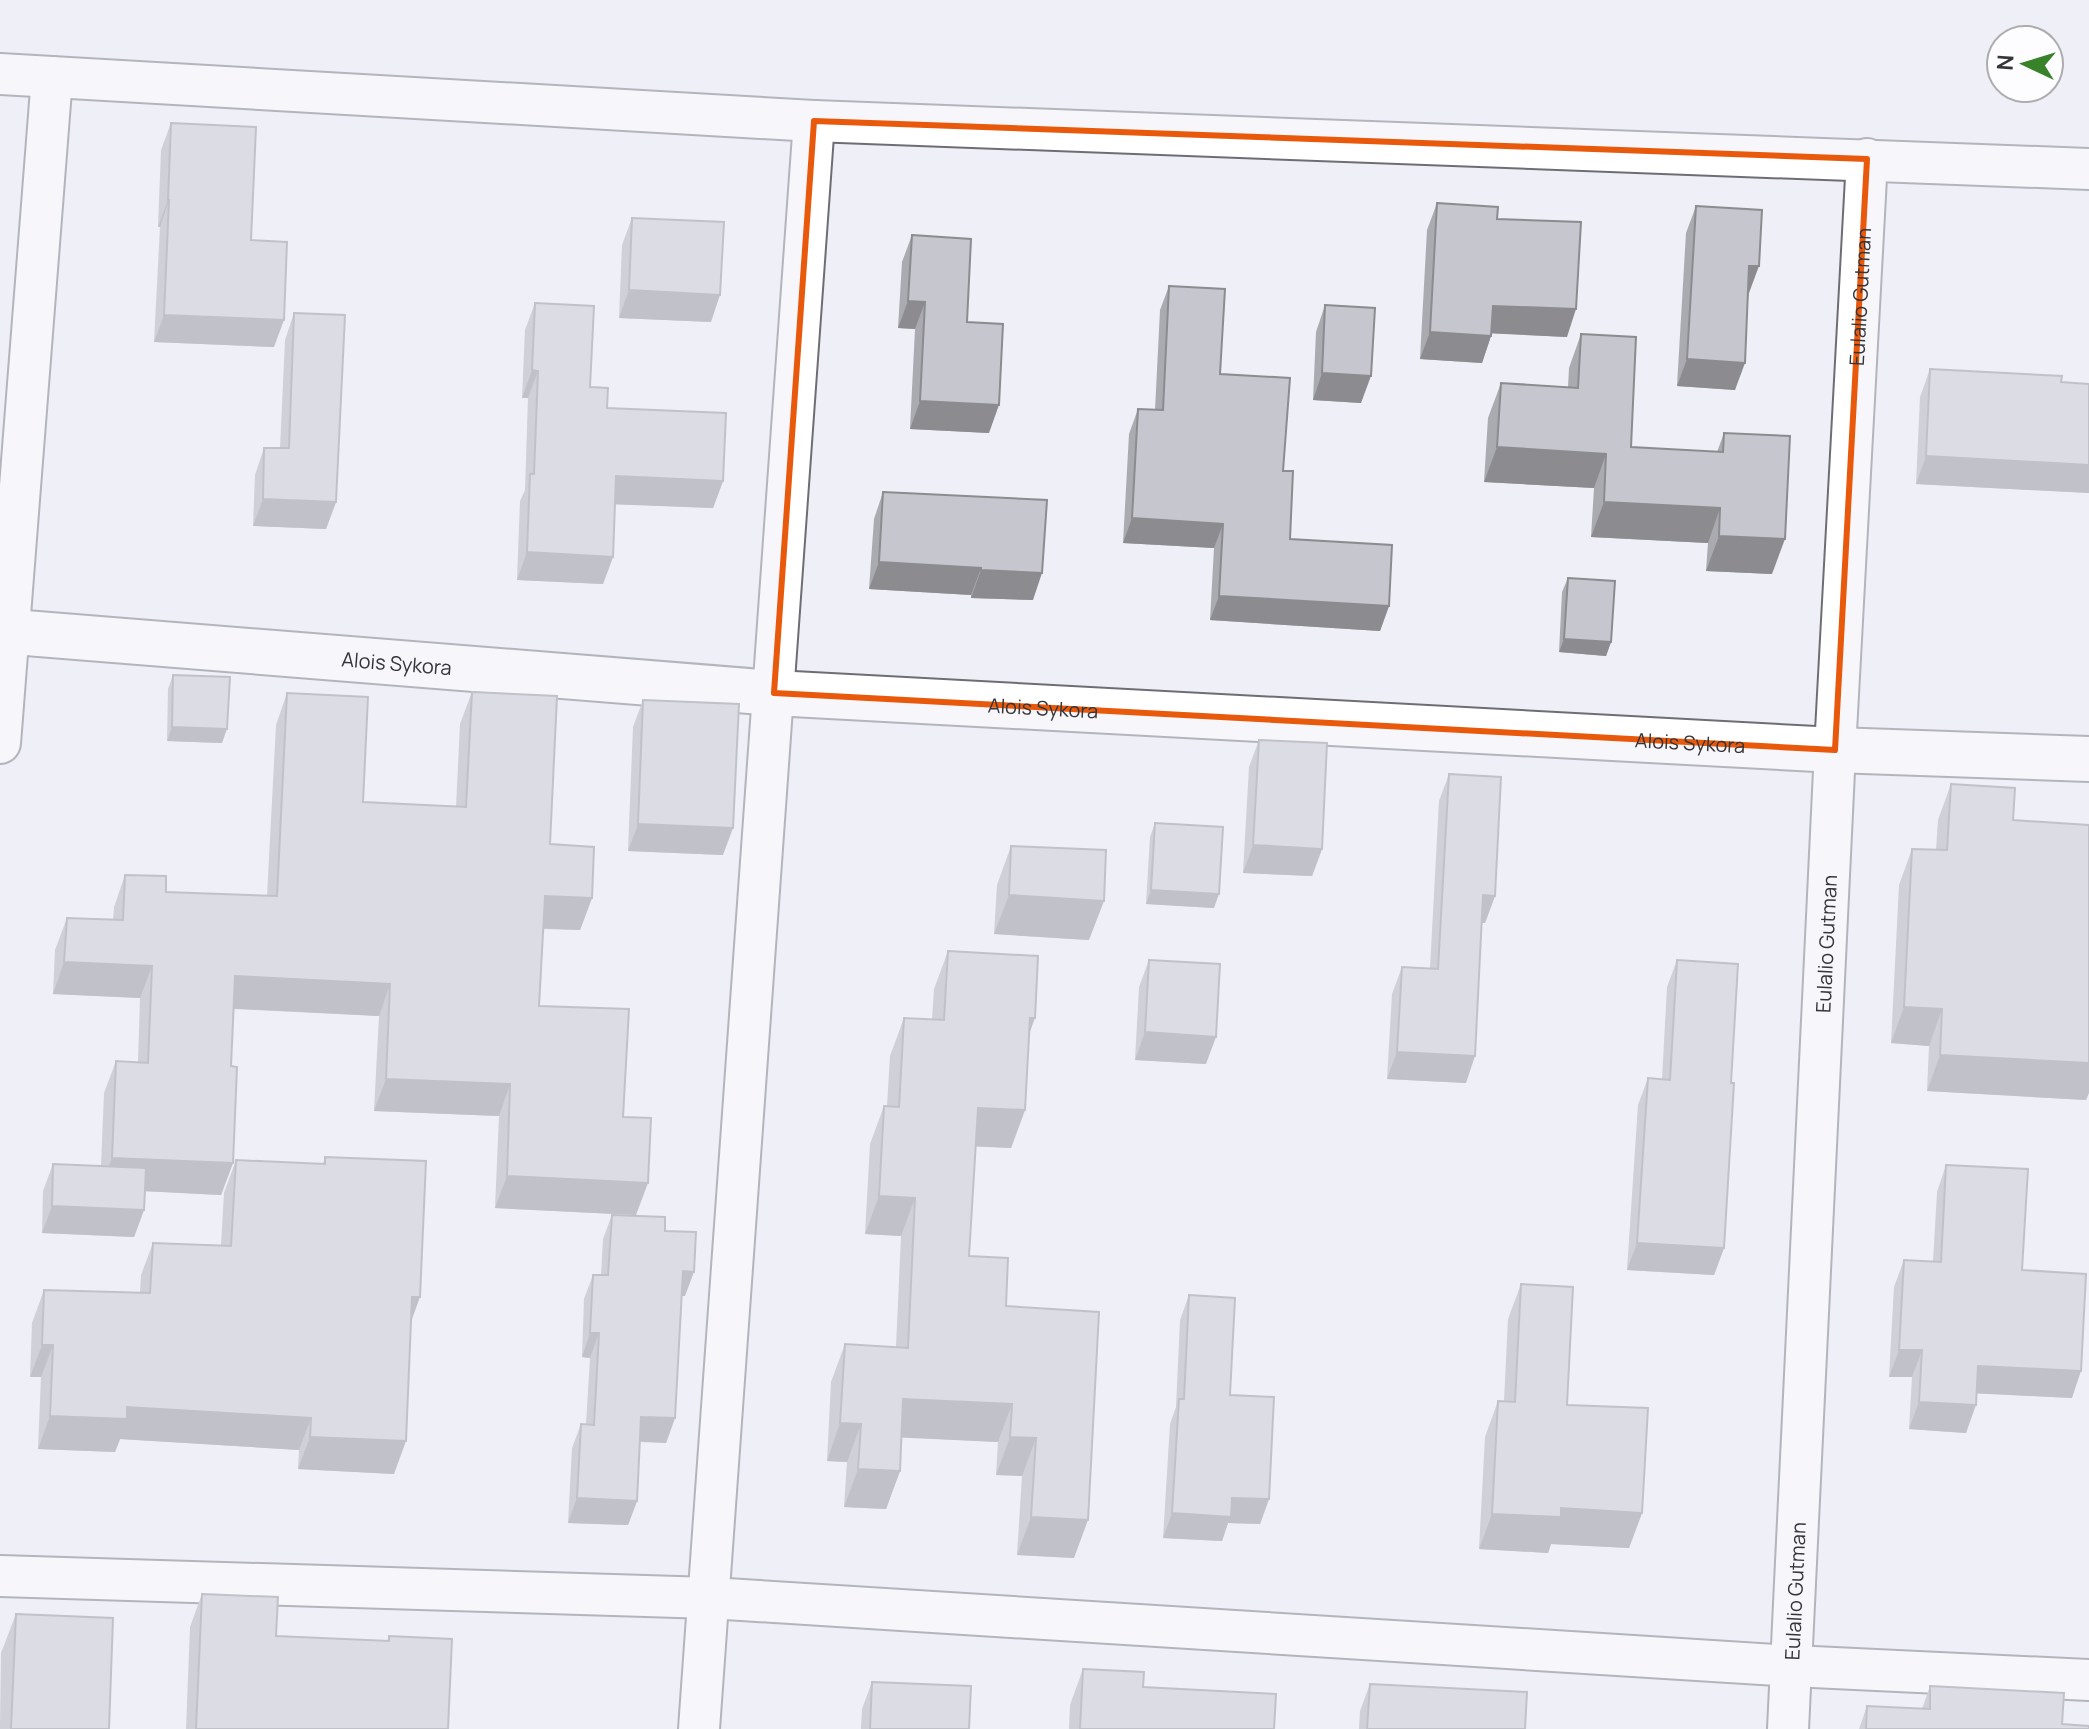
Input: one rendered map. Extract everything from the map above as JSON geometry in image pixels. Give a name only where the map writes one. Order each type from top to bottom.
[{"type":"street","points":[[0,74],[814,121],[2089,169]]},
{"type":"street","points":[[0,743],[4,631],[52,77]]},
{"type":"street","points":[[699,1729],[814,121]]},
{"type":"street","name":"Eulalio Gutman","points":[[1788,1729],[1867,159]]},
{"type":"street","name":"Alois Sykora","points":[[4,631],[774,693],[1835,750],[2089,759]]},
{"type":"street","points":[[0,1576],[710,1598],[1792,1666],[2089,1680]]},
{"type":"highlighted area","points":[[814,121],[1867,159],[1835,750],[774,693]]},
{"type":"building","points":[[171,123],[256,127],[251,240],[287,242],[284,320],[164,315]]},
{"type":"building","points":[[1437,203],[1498,207],[1497,219],[1581,222],[1576,309],[1493,306],[1491,336],[1430,332]]},
{"type":"building","points":[[1696,206],[1762,210],[1759,266],[1749,266],[1745,363],[1687,359]]},
{"type":"building","points":[[632,218],[724,222],[720,295],[629,290]]},
{"type":"building","points":[[912,235],[971,239],[967,322],[1003,324],[999,405],[920,401],[925,302],[908,301]]},
{"type":"building","points":[[1169,286],[1225,289],[1220,374],[1290,378],[1283,471],[1293,471],[1290,539],[1392,545],[1389,606],[1219,596],[1223,524],[1132,518],[1138,409],[1163,410]]},
{"type":"building","points":[[535,303],[594,306],[590,387],[608,388],[607,408],[726,413],[723,481],[616,476],[613,557],[527,552],[538,371],[532,370]]},
{"type":"building","points":[[1325,305],[1375,308],[1371,376],[1322,373]]},
{"type":"building","points":[[294,313],[345,315],[336,502],[263,499],[264,448],[289,448]]},
{"type":"building","points":[[1581,334],[1636,337],[1631,447],[1723,452],[1724,433],[1790,436],[1785,539],[1719,536],[1720,508],[1604,502],[1606,454],[1497,447],[1501,383],[1578,388]]},
{"type":"building","points":[[1930,369],[2062,376],[2061,382],[2089,384],[2089,465],[1926,456]]},
{"type":"building","points":[[883,492],[1047,500],[1042,573],[879,562]]},
{"type":"building","points":[[1568,578],[1615,581],[1611,642],[1564,639]]},
{"type":"building","points":[[173,675],[230,677],[227,729],[172,727]]},
{"type":"building","points":[[472,692],[557,696],[550,844],[594,847],[592,898],[545,896],[539,1006],[629,1009],[623,1117],[651,1118],[648,1183],[507,1176],[510,1084],[386,1079],[390,984],[235,976],[231,1066],[237,1067],[233,1163],[112,1158],[116,1061],[148,1063],[152,966],[64,962],[67,918],[123,920],[125,875],[166,876],[166,892],[277,896],[287,693],[368,697],[363,802],[466,807]]},
{"type":"building","points":[[643,700],[739,704],[733,828],[638,824]]},
{"type":"building","points":[[1259,740],[1327,743],[1322,849],[1253,845]]},
{"type":"building","points":[[1449,774],[1501,777],[1495,896],[1483,895],[1475,1056],[1397,1052],[1402,967],[1438,969]]},
{"type":"building","points":[[1951,784],[2015,788],[2013,820],[2089,825],[2089,1063],[1940,1055],[1942,1009],[1904,1007],[1912,849],[1947,850]]},
{"type":"building","points":[[1155,823],[1223,827],[1219,894],[1151,890]]},
{"type":"building","points":[[1011,846],[1106,850],[1104,901],[1009,895]]},
{"type":"building","points":[[948,951],[1038,956],[1035,1018],[1030,1018],[1025,1110],[978,1108],[969,1256],[1008,1258],[1006,1306],[1099,1312],[1088,1520],[1031,1517],[1036,1438],[1010,1437],[1012,1404],[903,1399],[900,1471],[858,1469],[861,1424],[840,1423],[845,1344],[908,1348],[915,1198],[879,1196],[884,1106],[899,1107],[904,1018],[944,1020]]},
{"type":"building","points":[[1149,960],[1220,964],[1216,1037],[1145,1032]]},
{"type":"building","points":[[1677,960],[1738,964],[1724,1248],[1637,1243],[1648,1078],[1670,1080]]},
{"type":"building","points":[[325,1157],[426,1161],[420,1297],[412,1297],[406,1441],[310,1437],[311,1418],[127,1407],[127,1419],[50,1416],[53,1345],[42,1345],[44,1290],[150,1293],[153,1243],[231,1246],[236,1160],[325,1164]]},
{"type":"building","points":[[53,1164],[146,1168],[144,1210],[52,1206]]},
{"type":"building","points":[[1946,1165],[2028,1169],[2022,1270],[2086,1274],[2081,1371],[1978,1366],[1976,1405],[1919,1402],[1922,1350],[1899,1350],[1904,1260],[1941,1262]]},
{"type":"building","points":[[612,1215],[665,1217],[665,1231],[696,1232],[694,1272],[683,1271],[675,1418],[641,1417],[637,1501],[577,1498],[581,1424],[594,1425],[599,1333],[590,1333],[593,1275],[608,1275]]},
{"type":"building","points":[[1521,1284],[1573,1287],[1567,1405],[1648,1408],[1642,1513],[1561,1508],[1561,1517],[1492,1514],[1498,1401],[1515,1402]]},
{"type":"building","points":[[1189,1295],[1235,1298],[1230,1395],[1274,1397],[1269,1499],[1232,1498],[1231,1517],[1172,1513],[1179,1399],[1184,1399]]},
{"type":"building","points":[[202,1594],[278,1597],[276,1636],[389,1641],[389,1636],[452,1639],[448,1729],[196,1729]]},
{"type":"building","points":[[16,1614],[113,1618],[109,1729],[11,1729]]},
{"type":"building","points":[[1083,1669],[1144,1672],[1143,1687],[1276,1694],[1274,1729],[1080,1729]]},
{"type":"building","points":[[872,1682],[971,1686],[969,1729],[870,1729]]},
{"type":"building","points":[[1370,1684],[1527,1692],[1525,1729],[1367,1729]]},
{"type":"building","points":[[1930,1686],[2064,1693],[2062,1724],[2089,1726],[2089,1729],[1866,1729],[1867,1706],[1930,1709]]}]
